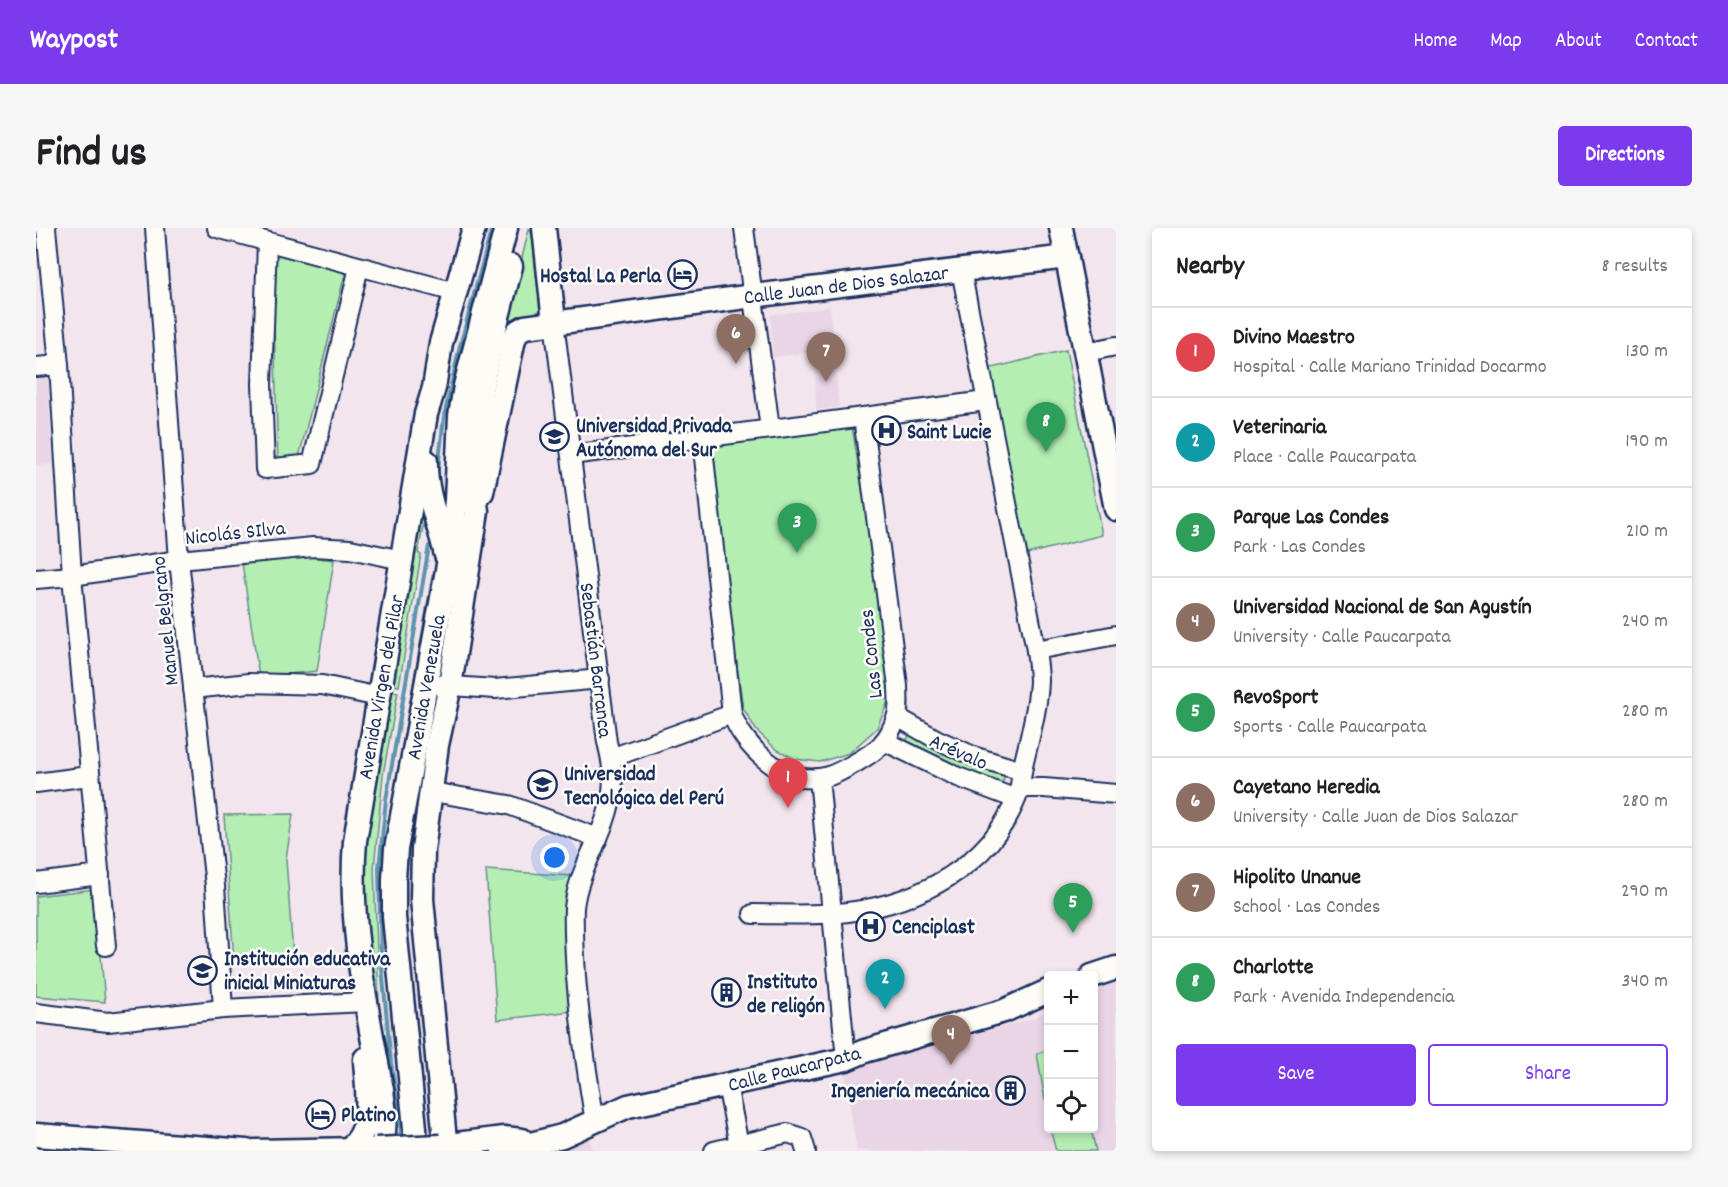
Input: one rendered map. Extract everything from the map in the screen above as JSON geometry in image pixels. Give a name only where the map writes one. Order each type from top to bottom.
[{"type":"main road","name":"Avenida Virgen del Pilar","points":[[379,1150],[385,1114],[358,948],[353,869],[355,841],[426,414],[434,388],[441,343],[474,228]]},
{"type":"main road","name":"Avenida Venezuela","points":[[415,1151],[415,1128],[394,917],[394,879],[400,821],[454,524],[460,416],[483,310],[506,228]]},
{"type":"main road","name":"Avenida Venezuela","points":[[440,1148],[422,899],[423,850],[437,745],[450,686],[477,511],[473,483],[475,423],[489,354],[521,228]]},
{"type":"main road","name":"Sebastián Barranca","points":[[544,228],[554,322]]},
{"type":"main road","points":[[1060,228],[1116,509]]},
{"type":"main road","name":"Calle Juan de Dios Salazar","points":[[477,511],[514,339],[518,331],[525,327],[1067,257]]},
{"type":"main road","points":[[434,388],[426,480],[448,562]]},
{"type":"main road","name":"Avenida Venezuela","points":[[437,745],[427,764],[414,822],[408,880],[410,926],[429,1128],[440,1148]]},
{"type":"main road","points":[[1098,973],[1116,968]]},
{"type":"main road","name":"Calle Paucarpata","points":[[503,1151],[562,1136],[628,1106],[846,1059],[865,1051],[1004,1011],[1044,993]]},
{"type":"main road","points":[[348,1149],[360,1137],[366,1121],[365,1041],[368,1012]]},
{"type":"main road","points":[[36,1135],[246,1151]]},
{"type":"main road","name":"Calle Paucarpata","points":[[254,1151],[440,1148],[504,1138],[538,1141]]},
{"type":"street","points":[[46,228],[59,365],[72,576],[106,946]]},
{"type":"street","name":"Manuel Belgrano","points":[[155,228],[179,560],[215,886],[224,1009]]},
{"type":"street","points":[[218,228],[455,292]]},
{"type":"street","points":[[744,228],[770,429]]},
{"type":"street","points":[[267,242],[262,384],[265,468],[312,464],[359,267]]},
{"type":"street","points":[[753,914],[831,913],[887,905],[912,897],[937,885],[984,848],[1009,813],[1019,786],[1037,699],[1039,681],[1036,650],[961,270]]},
{"type":"street","name":"Sebastián Barranca","points":[[554,322],[607,742],[611,758],[613,790],[609,810],[579,882],[574,906],[580,1021],[595,1122]]},
{"type":"street","points":[[1086,352],[1116,346]]},
{"type":"street","points":[[36,367],[59,365]]},
{"type":"street","points":[[571,455],[986,401]]},
{"type":"street","name":"Las Condes","points":[[819,778],[840,772],[878,749],[885,741],[897,717],[898,686],[863,417]]},
{"type":"street","points":[[702,439],[732,714],[752,749],[765,760],[785,771],[819,778],[846,1059]]},
{"type":"street","name":"Nicolás SIlva","points":[[36,579],[179,560],[313,547],[350,549],[402,560]]},
{"type":"street","points":[[1036,650],[1116,635]]},
{"type":"street","points":[[426,683],[495,690],[600,679]]},
{"type":"street","points":[[193,689],[249,683],[322,685],[379,697]]},
{"type":"street","points":[[611,758],[732,714]]},
{"type":"street","name":"Arévalo","points":[[897,717],[973,756],[1019,786]]},
{"type":"street","name":"Arévalo","points":[[885,741],[958,777],[1019,786]]},
{"type":"street","points":[[36,783],[89,776]]},
{"type":"street","points":[[1019,786],[1116,794]]},
{"type":"street","points":[[432,792],[509,806],[598,838]]},
{"type":"street","points":[[36,883],[100,875]]},
{"type":"street","points":[[36,1013],[108,1022],[224,1009],[368,1012]]},
{"type":"street","points":[[727,1086],[739,1145]]},
{"type":"street","points":[[714,1151],[793,1134],[805,1142],[806,1151]]},
{"type":"shaded area","points":[[830,307],[839,407],[816,410],[815,352],[773,357],[770,315]]},
{"type":"shaded area","points":[[41,375],[48,380],[53,464],[36,466],[36,376]]},
{"type":"shaded area","points":[[1116,981],[1116,1151],[857,1151],[844,1068],[992,1030],[1035,1018],[1044,1012],[1044,1133],[1098,1133],[1098,985]]},
{"type":"shaded area","points":[[588,1136],[593,1151],[533,1151]]},
{"type":"green space","points":[[529,229],[532,234],[541,318],[520,319],[485,410]]},
{"type":"green space","points":[[272,249],[347,266],[297,465],[278,465]]},
{"type":"green space","points":[[1066,350],[1102,535],[1027,554],[988,369]]},
{"type":"green space","points":[[852,426],[890,662],[889,699],[877,728],[849,753],[820,762],[795,759],[776,749],[756,730],[743,708],[706,445]]},
{"type":"green space","points":[[417,506],[427,506],[399,686],[389,684]]},
{"type":"green space","points":[[300,556],[334,560],[317,671],[259,677],[242,563]]},
{"type":"green space","points":[[438,572],[384,867],[391,811],[432,576]]},
{"type":"green space","points":[[388,690],[398,692],[383,775],[374,868],[380,1029],[362,904],[361,867]]},
{"type":"green space","points":[[912,730],[1005,774],[1002,785],[962,772],[905,743]]},
{"type":"green space","points":[[293,814],[286,859],[293,956],[234,961],[224,815]]},
{"type":"green space","points":[[486,870],[572,876],[566,927],[572,1011],[497,1020]]},
{"type":"green space","points":[[95,889],[105,1002],[36,996],[36,896]]},
{"type":"green space","points":[[1044,1051],[1044,1094],[1037,1054]]},
{"type":"green space","points":[[1051,1133],[1092,1133],[1096,1151],[1056,1151]]},
{"type":"waterway","points":[[437,478],[444,417],[460,346],[492,228]]},
{"type":"waterway","points":[[399,1141],[401,1130],[391,1063],[381,957],[379,868],[386,800],[429,546]]},
{"type":"place","name":"Hostal La Perla","points":[[682,275]]},
{"type":"place","name":"Cayetano Heredia","points":[[736,364]]},
{"type":"place","name":"Hipolito Unanue","points":[[826,382]]},
{"type":"place","name":"Saint Lucie","points":[[886,431]]},
{"type":"place","name":"Universidad Privada Autónoma del Sur","points":[[555,437]]},
{"type":"place","name":"Charlotte","points":[[1046,452]]},
{"type":"place","name":"Parque Las Condes","points":[[797,553]]},
{"type":"place","name":"Universidad Tecnológica del Perú","points":[[543,785]]},
{"type":"place","name":"Divino Maestro","points":[[788,808]]},
{"type":"place","name":"Cenciplast","points":[[871,926]]},
{"type":"place","name":"RevoSport","points":[[1073,933]]},
{"type":"place","name":"Institución educativa inicial Miniaturas","points":[[203,970]]},
{"type":"place","name":"Instituto de religón","points":[[726,993]]},
{"type":"place","name":"Veterinaria","points":[[885,1009]]},
{"type":"place","name":"Universidad Nacional de San Agustín","points":[[951,1065]]},
{"type":"place","name":"Ingeniería mecánica","points":[[1010,1090]]},
{"type":"place","name":"Platino","points":[[320,1114]]}]
